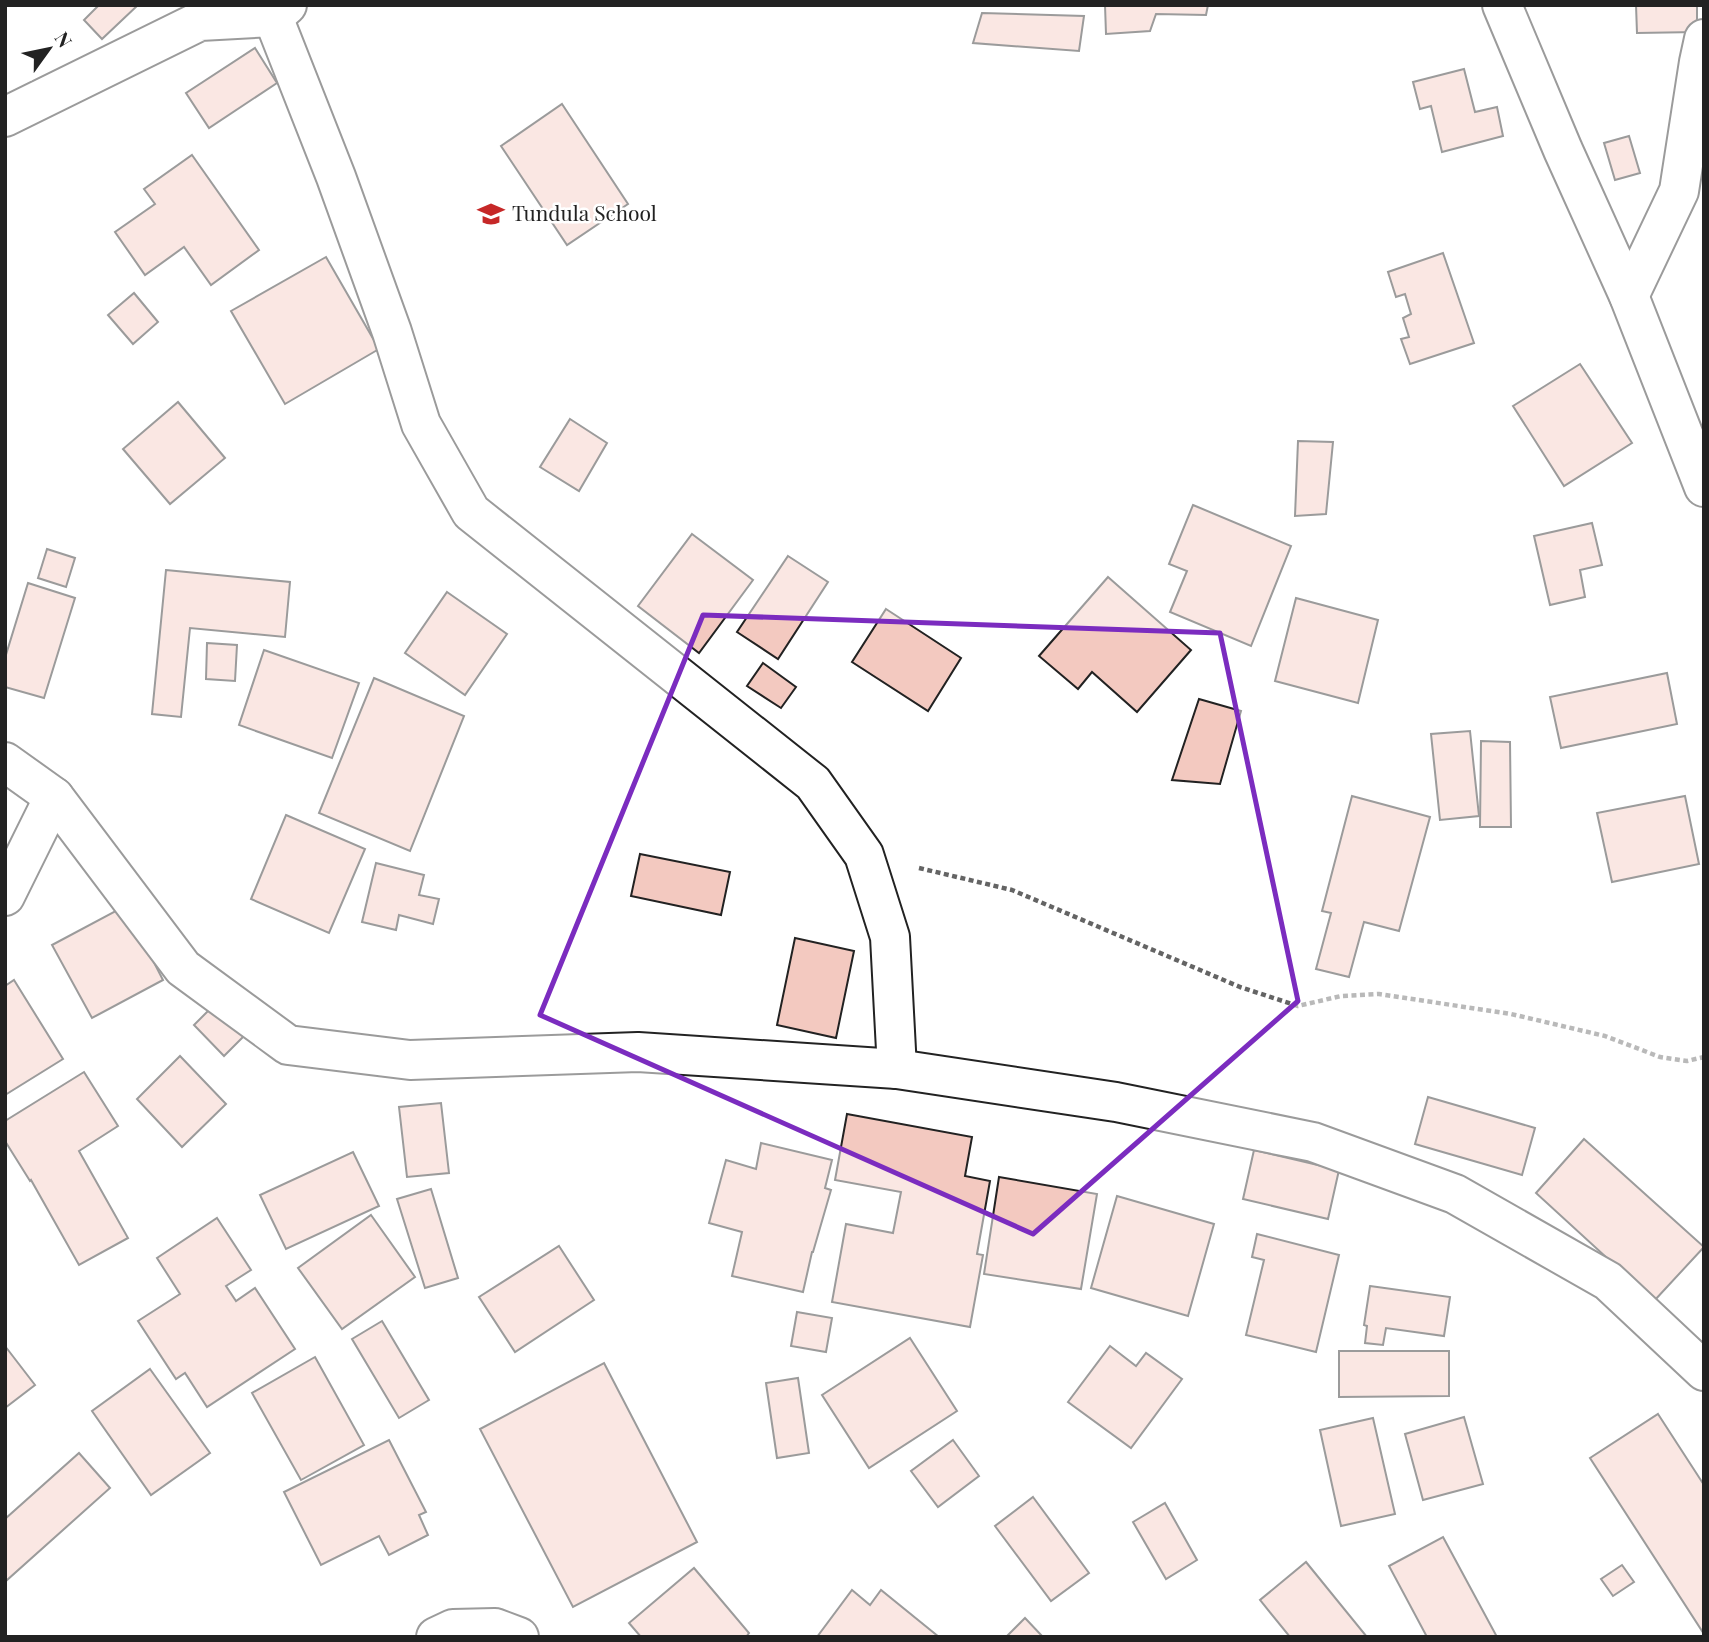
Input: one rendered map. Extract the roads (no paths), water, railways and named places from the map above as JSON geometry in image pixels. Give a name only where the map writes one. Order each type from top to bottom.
[{"type":"street","points":[[1502,5],[1629,296],[1704,487]]},
{"type":"street","points":[[5,117],[201,13],[280,11],[392,332],[421,424],[471,512],[813,783],[864,855],[890,937],[897,1069]]},
{"type":"street","points":[[1629,296],[1679,191],[1704,39]]},
{"type":"street","points":[[5,762],[54,797],[183,968],[288,1045],[410,1060],[638,1052],[897,1069],[1116,1102],[1313,1142],[1455,1194],[1608,1281],[1704,1371]]},
{"type":"street","points":[[5,895],[54,797]]},
{"type":"street","points":[[436,1637],[453,1629],[495,1628],[519,1637]]},
{"type":"place","name":"Tundula School","points":[[491,214]]}]
